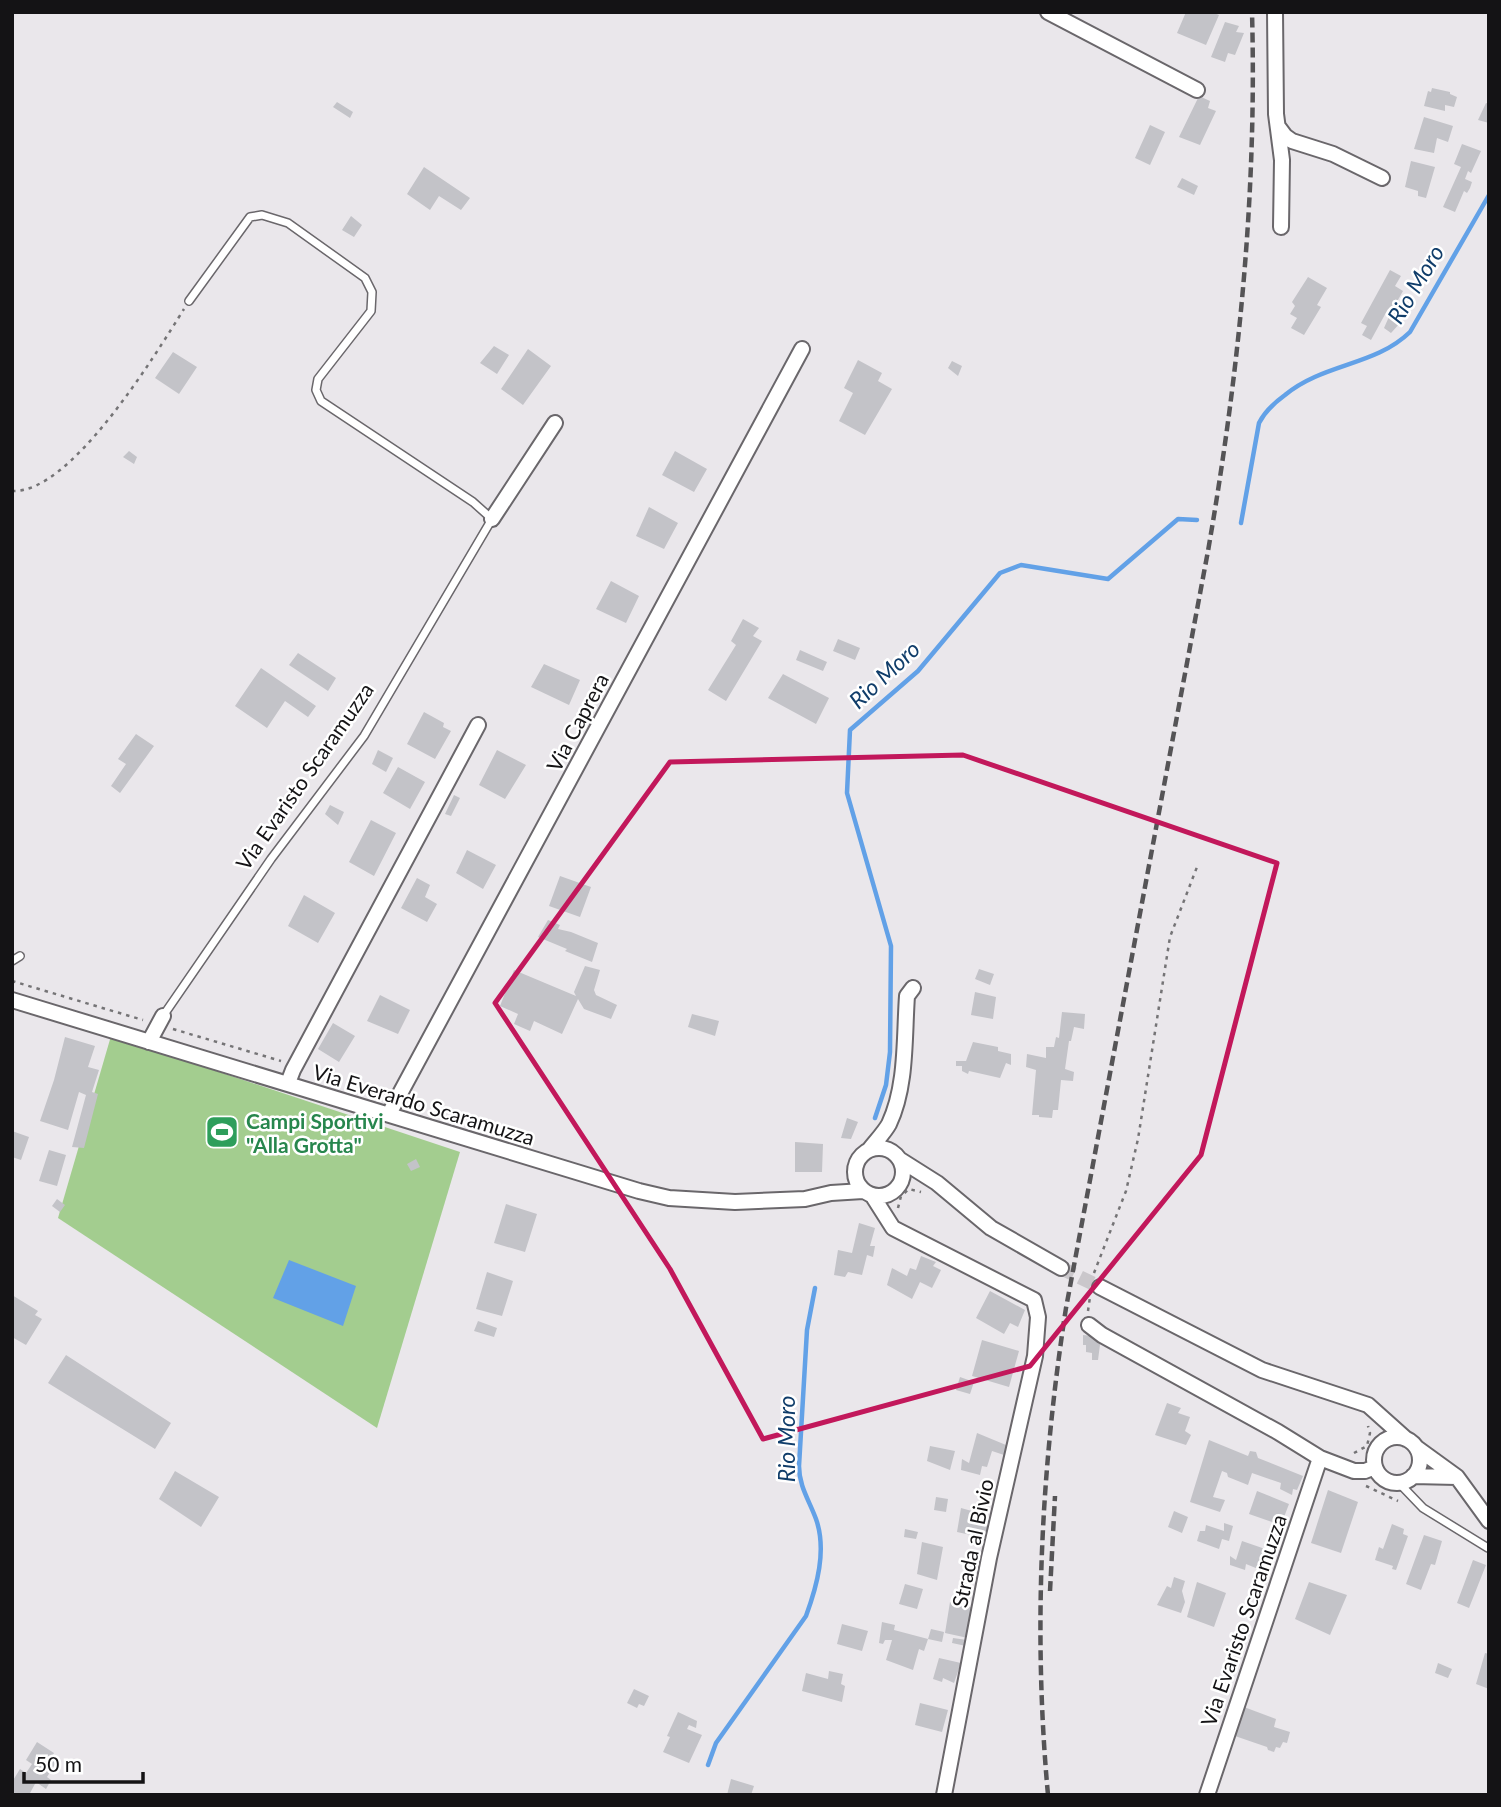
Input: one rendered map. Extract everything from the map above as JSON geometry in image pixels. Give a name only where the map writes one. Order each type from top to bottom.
[{"type":"street","points":[[1048,12],[1197,90]]},
{"type":"street","points":[[1275,12],[1277,123],[1282,160],[1281,227]]},
{"type":"street","points":[[1277,123],[1280,132],[1288,138],[1333,154],[1382,178]]},
{"type":"street","name":"Via Caprera","points":[[390,1114],[802,349]]},
{"type":"street","name":"Via Evaristo Scaramuzza","points":[[492,519],[555,423]]},
{"type":"street","points":[[288,1083],[478,725]]},
{"type":"street","points":[[902,1232],[888,1223],[868,1193],[857,1182],[855,1172],[858,1160],[888,1127],[896,1104],[902,1074],[907,996],[913,988]]},
{"type":"street","name":"Via Everardo Scaramuzza","points":[[12,1000],[390,1114],[582,1176],[669,1198],[735,1202],[805,1199],[831,1193]]},
{"type":"street","name":"Via Evaristo Scaramuzza","points":[[149,1042],[159,1021]]},
{"type":"street","points":[[888,1127],[894,1155],[903,1172],[894,1189],[891,1210],[902,1232]]},
{"type":"street","points":[[869,1150],[876,1148],[894,1155],[954,1196],[980,1221],[1013,1243],[1061,1268]]},
{"type":"street","points":[[831,1193],[855,1172]]},
{"type":"street","points":[[831,1193],[868,1193],[894,1189],[926,1177]]},
{"type":"street","name":"Strada al Bivio","points":[[902,1232],[1034,1300],[1038,1317],[1035,1356],[989,1558],[944,1795]]},
{"type":"street","points":[[1100,1287],[1262,1370],[1357,1401],[1371,1415],[1457,1476],[1489,1521]]},
{"type":"street","points":[[1089,1325],[1102,1335],[1320,1458],[1354,1471],[1375,1467]]},
{"type":"street","points":[[1371,1415],[1379,1445]]},
{"type":"street","points":[[1413,1476],[1420,1463],[1411,1443],[1391,1437],[1379,1445],[1375,1467],[1384,1479],[1399,1483],[1413,1476],[1457,1476]]},
{"type":"street","name":"Via Evaristo Scaramuzza","points":[[1207,1795],[1320,1458]]},
{"type":"lane","points":[[189,301],[250,217],[262,215],[288,223],[365,278],[372,292],[371,311],[318,379],[316,390],[321,401],[473,502],[492,519]]},
{"type":"lane","name":"Via Evaristo Scaramuzza","points":[[159,1021],[271,859],[364,736],[492,519]]},
{"type":"lane","points":[[12,961],[20,956]]},
{"type":"lane","points":[[1399,1483],[1423,1508],[1488,1548]]},
{"type":"path","points":[[12,491],[30,488],[66,467],[119,405],[162,345],[189,301]]},
{"type":"path","points":[[1095,1266],[1126,1191],[1138,1139],[1170,937],[1197,867]]},
{"type":"path","points":[[12,981],[159,1021],[285,1062]]},
{"type":"path","points":[[898,1208],[901,1196],[909,1189],[926,1193]]},
{"type":"path","points":[[1346,1454],[1357,1453],[1367,1446],[1371,1415]]},
{"type":"path","points":[[1364,1485],[1401,1502]]},
{"type":"highlighted area","points":[[963,755],[1277,863],[1201,1155],[1030,1366],[763,1439],[670,1269],[495,1003],[670,762]]},
{"type":"green space","points":[[111,1036],[460,1152],[377,1428],[58,1218]]},
{"type":"water","points":[[289,1260],[356,1286],[343,1326],[273,1298]]},
{"type":"building","points":[[1186,12],[1212,12],[1219,15],[1206,45],[1177,33]]},
{"type":"building","points":[[1225,22],[1239,26],[1236,32],[1244,33],[1235,55],[1228,53],[1225,62],[1211,57]]},
{"type":"building","points":[[1432,88],[1450,92],[1457,97],[1454,107],[1445,105],[1445,111],[1424,106],[1428,91],[1431,92]]},
{"type":"building","points":[[1199,96],[1210,101],[1208,108],[1216,111],[1200,145],[1179,137]]},
{"type":"building","points":[[337,102],[353,112],[350,118],[333,107]]},
{"type":"building","points":[[1486,103],[1489,104],[1489,123],[1478,120]]},
{"type":"building","points":[[1424,117],[1453,126],[1448,142],[1437,138],[1434,153],[1414,149]]},
{"type":"building","points":[[1150,125],[1165,132],[1150,165],[1135,158]]},
{"type":"building","points":[[1462,144],[1481,151],[1471,173],[1468,171],[1465,179],[1472,182],[1470,188],[1467,193],[1464,191],[1455,212],[1443,207],[1461,167],[1454,164]]},
{"type":"building","points":[[1411,161],[1435,167],[1426,198],[1418,196],[1418,191],[1405,187]]},
{"type":"building","points":[[424,167],[470,198],[461,210],[439,196],[430,210],[407,194]]},
{"type":"building","points":[[1182,178],[1198,186],[1194,195],[1177,187]]},
{"type":"building","points":[[351,216],[362,225],[354,237],[342,230]]},
{"type":"building","points":[[1390,270],[1401,276],[1395,286],[1403,291],[1394,307],[1403,313],[1401,322],[1391,333],[1384,328],[1392,310],[1388,309],[1371,340],[1362,335],[1367,326],[1361,323]]},
{"type":"building","points":[[1308,277],[1327,288],[1317,305],[1321,307],[1304,335],[1291,328],[1297,318],[1290,314],[1295,306],[1292,302]]},
{"type":"building","points":[[494,346],[509,355],[497,374],[480,363]]},
{"type":"building","points":[[528,349],[551,366],[523,405],[501,389]]},
{"type":"building","points":[[173,352],[197,367],[179,394],[155,378]]},
{"type":"building","points":[[858,360],[882,373],[878,381],[892,389],[865,435],[839,421],[853,393],[844,388]]},
{"type":"building","points":[[952,361],[962,366],[958,376],[948,368]]},
{"type":"building","points":[[129,451],[137,457],[134,464],[123,457]]},
{"type":"building","points":[[675,451],[707,469],[694,492],[662,475]]},
{"type":"building","points":[[649,507],[678,523],[664,549],[636,536]]},
{"type":"building","points":[[611,581],[639,596],[626,623],[596,609]]},
{"type":"building","points":[[743,619],[759,628],[753,636],[762,641],[726,701],[708,690],[736,645],[731,641]]},
{"type":"building","points":[[838,639],[860,648],[855,660],[833,651]]},
{"type":"building","points":[[800,650],[827,662],[823,671],[796,660]]},
{"type":"building","points":[[298,653],[336,678],[328,691],[289,665]]},
{"type":"building","points":[[544,664],[580,680],[569,705],[531,687]]},
{"type":"building","points":[[261,668],[316,706],[308,717],[285,701],[267,728],[235,706]]},
{"type":"building","points":[[783,674],[829,698],[816,724],[768,698]]},
{"type":"building","points":[[424,712],[444,723],[443,727],[451,731],[435,759],[407,744]]},
{"type":"building","points":[[136,734],[154,746],[120,793],[111,786],[126,764],[118,759]]},
{"type":"building","points":[[378,750],[393,758],[386,772],[372,764]]},
{"type":"building","points":[[497,750],[526,765],[505,799],[479,785]]},
{"type":"building","points":[[398,767],[425,782],[410,809],[383,793]]},
{"type":"building","points":[[454,795],[460,798],[451,816],[445,814]]},
{"type":"building","points":[[330,805],[344,812],[338,825],[325,814]]},
{"type":"building","points":[[371,820],[396,833],[374,876],[349,862]]},
{"type":"building","points":[[467,850],[496,865],[483,889],[456,873]]},
{"type":"building","points":[[560,876],[591,887],[580,917],[549,906]]},
{"type":"building","points":[[417,878],[430,885],[425,897],[437,904],[427,922],[401,908]]},
{"type":"building","points":[[304,895],[335,913],[318,943],[288,926]]},
{"type":"building","points":[[548,920],[560,925],[558,929],[598,943],[592,962],[538,937]]},
{"type":"building","points":[[585,966],[600,970],[594,990],[596,995],[617,1005],[611,1019],[584,1009],[578,999],[562,1034],[534,1021],[530,1031],[514,1024],[518,1014],[500,1006],[514,970],[576,996],[574,992]]},
{"type":"building","points":[[979,969],[994,974],[990,985],[975,979]]},
{"type":"building","points":[[975,992],[996,997],[993,1019],[971,1015]]},
{"type":"building","points":[[380,995],[410,1010],[398,1034],[367,1021]]},
{"type":"building","points":[[1062,1012],[1085,1014],[1084,1029],[1074,1027],[1069,1041],[1065,1069],[1074,1072],[1073,1081],[1061,1080],[1058,1110],[1053,1110],[1052,1118],[1039,1117],[1032,1115],[1036,1070],[1026,1067],[1027,1054],[1046,1058],[1046,1047],[1054,1047],[1056,1037],[1059,1038]]},
{"type":"building","points":[[692,1014],[719,1021],[715,1036],[688,1027]]},
{"type":"building","points":[[333,1023],[355,1036],[339,1062],[318,1049]]},
{"type":"building","points":[[65,1037],[95,1046],[88,1067],[99,1070],[92,1092],[98,1094],[84,1148],[72,1147],[86,1095],[79,1092],[68,1130],[40,1121]]},
{"type":"building","points":[[973,1042],[998,1047],[998,1051],[1011,1054],[1011,1065],[1006,1063],[1000,1078],[969,1071],[968,1074],[962,1071],[962,1066],[956,1066],[956,1061],[966,1061]]},
{"type":"building","points":[[847,1118],[858,1122],[851,1139],[841,1138]]},
{"type":"building","points":[[12,1131],[29,1137],[21,1160],[12,1157]]},
{"type":"building","points":[[795,1142],[823,1144],[822,1172],[795,1172]]},
{"type":"building","points":[[49,1150],[66,1155],[57,1186],[39,1181]]},
{"type":"building","points":[[416,1159],[420,1167],[411,1171],[407,1164]]},
{"type":"building","points":[[57,1199],[65,1205],[60,1212],[52,1206]]},
{"type":"building","points":[[506,1204],[537,1214],[525,1252],[494,1243]]},
{"type":"building","points":[[859,1223],[875,1228],[870,1246],[875,1246],[873,1257],[867,1255],[862,1275],[848,1272],[845,1277],[834,1275],[838,1250],[852,1253]]},
{"type":"building","points":[[921,1256],[936,1262],[933,1266],[941,1270],[932,1288],[920,1282],[912,1299],[887,1285],[892,1268],[907,1276],[910,1268],[916,1270]]},
{"type":"building","points":[[487,1272],[513,1281],[502,1316],[476,1309]]},
{"type":"building","points":[[990,1291],[1025,1310],[1018,1327],[1010,1323],[1004,1334],[976,1318]]},
{"type":"building","points":[[12,1295],[38,1311],[35,1315],[42,1319],[26,1345],[12,1337]]},
{"type":"building","points":[[478,1321],[497,1328],[494,1337],[474,1331]]},
{"type":"building","points":[[1083,1335],[1101,1337],[1098,1360],[1092,1360],[1092,1353],[1086,1352]]},
{"type":"building","points":[[982,1340],[1019,1351],[1009,1387],[972,1376]]},
{"type":"building","points":[[66,1355],[171,1423],[155,1449],[48,1383]]},
{"type":"building","points":[[960,1377],[974,1382],[970,1394],[956,1390]]},
{"type":"building","points":[[1167,1403],[1181,1408],[1178,1413],[1190,1417],[1185,1431],[1191,1435],[1186,1445],[1155,1435]]},
{"type":"building","points":[[977,1433],[1006,1445],[1004,1455],[992,1451],[987,1467],[982,1466],[980,1475],[961,1470],[962,1459],[969,1463]]},
{"type":"building","points":[[1209,1440],[1248,1456],[1250,1451],[1256,1452],[1258,1458],[1303,1476],[1297,1490],[1293,1489],[1292,1495],[1280,1489],[1281,1483],[1252,1473],[1248,1485],[1228,1477],[1227,1473],[1222,1471],[1213,1497],[1225,1500],[1220,1512],[1190,1502]]},
{"type":"building","points":[[930,1446],[955,1451],[950,1470],[927,1461]]},
{"type":"building","points":[[175,1471],[219,1497],[201,1527],[159,1499]]},
{"type":"building","points":[[1328,1490],[1358,1502],[1341,1553],[1311,1543]]},
{"type":"building","points":[[1257,1491],[1289,1504],[1281,1525],[1249,1514]]},
{"type":"building","points":[[936,1497],[948,1499],[946,1512],[934,1510]]},
{"type":"building","points":[[961,1508],[979,1513],[979,1518],[989,1520],[985,1538],[957,1532]]},
{"type":"building","points":[[1174,1511],[1188,1517],[1182,1533],[1168,1527]]},
{"type":"building","points":[[1224,1523],[1233,1526],[1229,1541],[1222,1539],[1219,1549],[1197,1541],[1200,1531],[1205,1531],[1206,1525],[1224,1531]]},
{"type":"building","points":[[1392,1524],[1404,1529],[1403,1534],[1408,1536],[1396,1570],[1392,1569],[1393,1566],[1375,1560],[1379,1547],[1383,1549]]},
{"type":"building","points":[[905,1529],[918,1532],[916,1539],[904,1537]]},
{"type":"building","points":[[1424,1535],[1442,1541],[1435,1565],[1431,1564],[1421,1590],[1406,1584]]},
{"type":"building","points":[[1242,1541],[1271,1551],[1263,1571],[1246,1564],[1245,1570],[1230,1565],[1230,1556],[1236,1560]]},
{"type":"building","points":[[922,1542],[943,1547],[937,1580],[917,1574]]},
{"type":"building","points":[[1473,1560],[1486,1565],[1469,1608],[1457,1603]]},
{"type":"building","points":[[1174,1577],[1185,1581],[1182,1591],[1185,1602],[1181,1613],[1157,1605],[1167,1586],[1171,1588]]},
{"type":"building","points":[[1197,1582],[1226,1593],[1214,1627],[1187,1617]]},
{"type":"building","points":[[1309,1582],[1347,1595],[1330,1635],[1295,1619]]},
{"type":"building","points":[[905,1584],[923,1589],[917,1609],[899,1604]]},
{"type":"building","points":[[950,1602],[975,1608],[968,1638],[945,1633]]},
{"type":"building","points":[[882,1622],[895,1625],[894,1630],[928,1639],[924,1651],[919,1649],[913,1670],[886,1660],[892,1640],[879,1643]]},
{"type":"building","points":[[842,1624],[868,1631],[862,1651],[837,1644]]},
{"type":"building","points":[[931,1629],[944,1632],[942,1642],[928,1639]]},
{"type":"building","points":[[953,1638],[967,1640],[966,1646],[952,1643]]},
{"type":"building","points":[[1485,1653],[1489,1654],[1489,1689],[1476,1684]]},
{"type":"building","points":[[939,1658],[961,1663],[954,1683],[943,1678],[942,1682],[933,1679]]},
{"type":"building","points":[[1438,1663],[1452,1669],[1448,1678],[1435,1673]]},
{"type":"building","points":[[829,1671],[843,1674],[841,1684],[845,1686],[842,1702],[802,1691],[806,1673],[828,1679]]},
{"type":"building","points":[[634,1689],[649,1696],[644,1706],[639,1704],[637,1708],[627,1703]]},
{"type":"building","points":[[920,1703],[948,1710],[942,1732],[915,1725]]},
{"type":"building","points":[[1244,1707],[1276,1719],[1274,1727],[1290,1732],[1287,1743],[1283,1742],[1274,1752],[1235,1736]]},
{"type":"building","points":[[678,1712],[697,1721],[696,1728],[689,1725],[687,1729],[702,1735],[689,1763],[663,1752]]},
{"type":"building","points":[[37,1742],[54,1753],[52,1757],[57,1761],[47,1777],[51,1780],[46,1789],[36,1782],[29,1795],[12,1795],[12,1782],[20,1769],[26,1773],[32,1764],[26,1760]]},
{"type":"building","points":[[731,1779],[754,1786],[751,1795],[727,1795]]},
{"type":"waterway","name":"Rio Moro","points":[[1241,523],[1259,423],[1264,415],[1277,401],[1300,384],[1381,352],[1410,332],[1489,195]]},
{"type":"waterway","name":"Rio Moro","points":[[875,1118],[886,1085],[890,1052],[891,946],[847,793],[850,730],[918,671],[1000,573],[1021,565],[1108,579],[1178,519],[1197,520]]},
{"type":"waterway","name":"Rio Moro","points":[[708,1765],[716,1743],[806,1616],[817,1580],[821,1555],[819,1531],[799,1473],[807,1330],[815,1288]]},
{"type":"tunnel","points":[[1061,1268],[1100,1287]]},
{"type":"railway","points":[[1048,1795],[1041,1673],[1042,1551],[1057,1368],[1208,551],[1229,417],[1244,283],[1252,148],[1252,12]]},
{"type":"railway","points":[[1050,1591],[1055,1496]]},
{"type":"place","name":"Campi Sportivi \"Alla Grotta\"","points":[[222,1132]]}]
